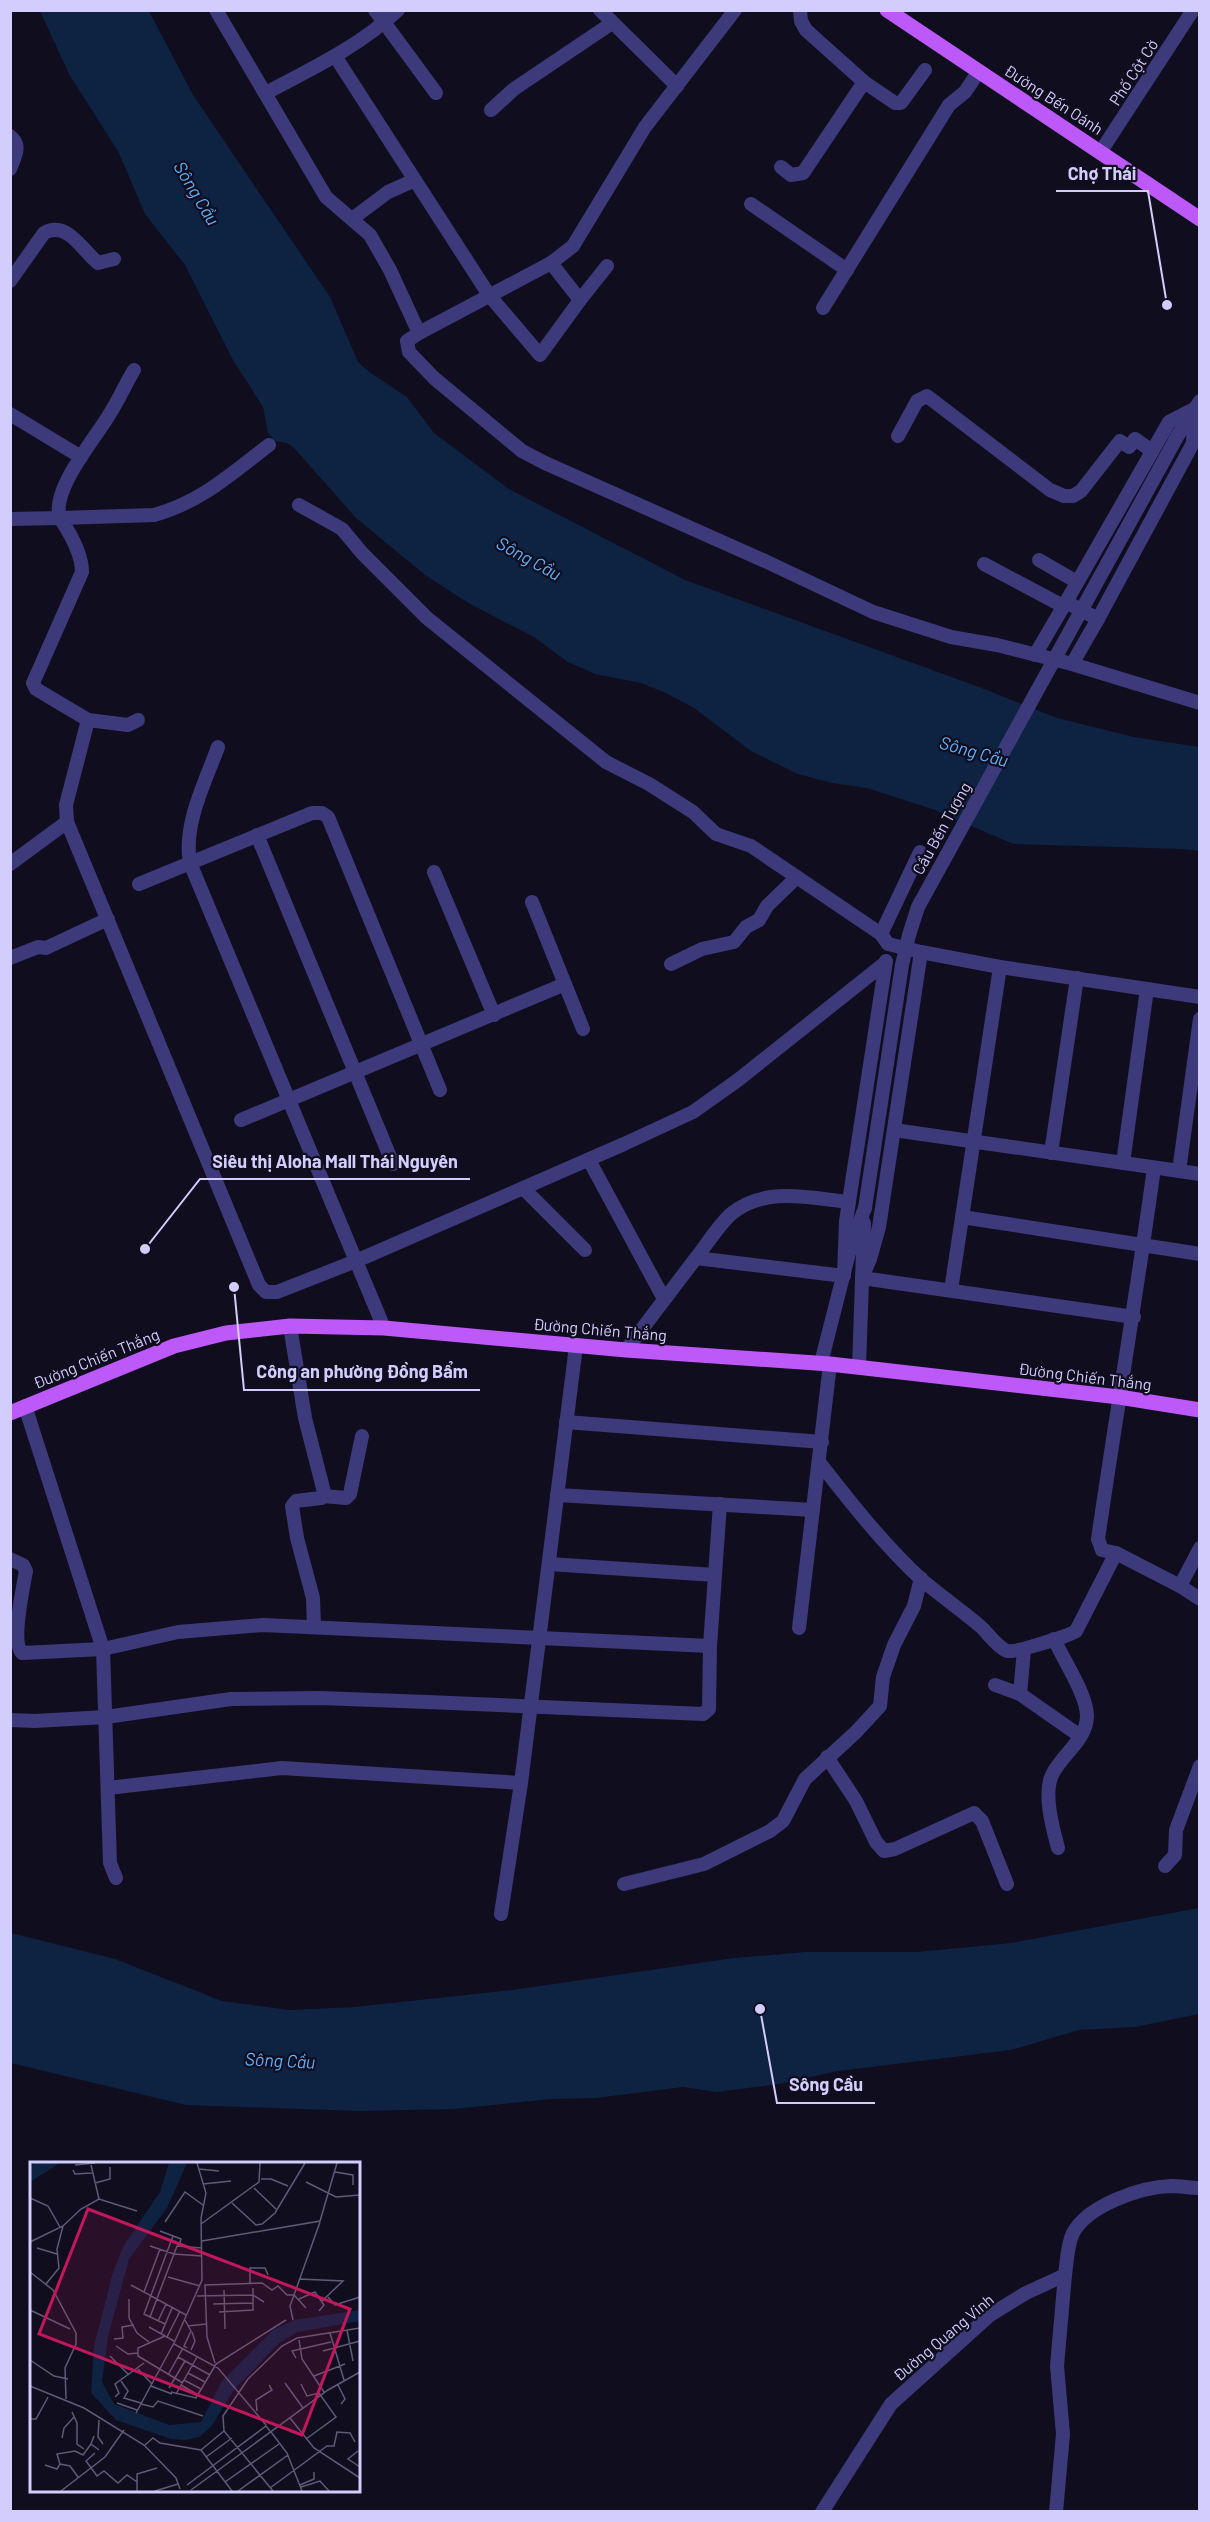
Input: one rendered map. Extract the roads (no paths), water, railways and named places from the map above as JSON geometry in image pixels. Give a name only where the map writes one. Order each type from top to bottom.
[{"type":"main road","name":"Đường Bến Oánh","points":[[887,10],[1200,219]]},
{"type":"main road","name":"Đường Chiến Thắng","points":[[10,1413],[174,1346],[226,1333],[290,1326],[384,1328],[626,1350],[825,1363],[1119,1397],[1200,1410]]},
{"type":"street","points":[[216,10],[326,197],[370,235],[376,244],[419,333]]},
{"type":"street","points":[[375,10],[436,93]]},
{"type":"street","points":[[266,93],[335,56],[384,24],[398,10]]},
{"type":"street","points":[[735,10],[645,127],[573,246],[551,262],[419,333],[407,341],[409,352],[434,378],[522,451],[873,612],[951,637],[1072,664],[1200,703]]},
{"type":"street","points":[[801,10],[801,21],[806,30],[864,82],[895,103],[901,103],[925,70]]},
{"type":"street","name":"Phố Cột Cờ","points":[[1101,151],[1193,10]]},
{"type":"street","points":[[492,110],[514,89],[610,16],[676,86]]},
{"type":"street","points":[[335,56],[489,295],[540,355],[607,266]]},
{"type":"street","points":[[823,309],[949,105],[963,95],[979,71]]},
{"type":"street","points":[[781,167],[791,175],[802,173],[864,82]]},
{"type":"street","points":[[10,136],[17,142],[18,147],[10,169]]},
{"type":"street","points":[[352,219],[388,192],[416,180]]},
{"type":"street","points":[[751,204],[847,270]]},
{"type":"street","points":[[10,282],[16,261],[44,232],[58,229],[69,234],[98,263],[114,259]]},
{"type":"street","points":[[551,262],[580,300]]},
{"type":"street","points":[[134,370],[60,496],[57,506],[60,518],[68,530],[80,559],[82,572],[33,686],[88,720],[128,724],[138,720]]},
{"type":"street","points":[[898,436],[917,401],[927,396],[1034,479],[1064,496],[1081,491],[1120,441],[1129,447],[1135,439],[1152,451]]},
{"type":"street","points":[[1035,655],[1169,422],[1197,405]]},
{"type":"street","points":[[1072,664],[1192,444],[1197,405]]},
{"type":"street","name":"Cầu Bến Tượng","points":[[865,1208],[902,965],[918,907],[1178,435],[1197,405]]},
{"type":"street","points":[[10,414],[81,457]]},
{"type":"street","points":[[10,519],[154,515],[203,496],[270,445]]},
{"type":"street","points":[[299,505],[342,529],[362,554],[427,618],[606,762],[649,784],[693,812],[716,834],[751,846],[884,939],[921,952],[1000,967],[1200,997]]},
{"type":"street","points":[[1039,560],[1077,582]]},
{"type":"street","points":[[984,564],[1098,619]]},
{"type":"street","points":[[88,720],[66,805],[67,822],[259,1285],[266,1292],[277,1292],[356,1261],[589,1160],[693,1112],[738,1080],[885,963]]},
{"type":"street","points":[[218,747],[188,832],[187,848],[190,863],[384,1328]]},
{"type":"street","points":[[139,884],[312,813],[322,813],[328,817],[440,1090]]},
{"type":"street","points":[[10,864],[67,822]]},
{"type":"street","points":[[257,835],[393,1164]]},
{"type":"street","points":[[844,1276],[849,1202],[885,963],[884,939],[920,852]]},
{"type":"street","points":[[434,872],[494,1014]]},
{"type":"street","points":[[671,964],[702,949],[734,942],[746,927],[759,920],[767,906],[796,878]]},
{"type":"street","points":[[532,902],[583,1029]]},
{"type":"street","points":[[10,958],[39,947],[46,948],[108,919]]},
{"type":"street","points":[[862,1278],[870,1260],[879,1227],[921,952]]},
{"type":"street","points":[[951,1290],[1000,967]]},
{"type":"street","points":[[1051,1153],[1077,978]]},
{"type":"street","points":[[241,1120],[356,1074],[565,984]]},
{"type":"street","points":[[1123,1163],[1147,989]]},
{"type":"street","points":[[1179,1172],[1200,1019]]},
{"type":"street","points":[[894,1130],[1200,1174]]},
{"type":"street","points":[[589,1160],[664,1299]]},
{"type":"street","points":[[1154,1168],[1134,1317],[1119,1397],[1098,1539],[1102,1550],[1116,1553],[1200,1599]]},
{"type":"street","points":[[523,1188],[585,1250]]},
{"type":"street","points":[[626,1350],[731,1214],[764,1197],[777,1194],[849,1202]]},
{"type":"street","points":[[799,1628],[822,1442],[825,1363],[852,1241],[865,1208]]},
{"type":"street","points":[[859,1367],[865,1208]]},
{"type":"street","points":[[962,1217],[1200,1254]]},
{"type":"street","points":[[696,1258],[844,1276]]},
{"type":"street","points":[[862,1278],[1134,1317]]},
{"type":"street","points":[[290,1326],[305,1418],[323,1484],[323,1496]]},
{"type":"street","points":[[501,1914],[521,1783],[576,1346]]},
{"type":"street","points":[[25,1407],[104,1648],[110,1863],[116,1878]]},
{"type":"street","points":[[566,1422],[822,1442]]},
{"type":"street","points":[[314,1627],[313,1598],[297,1538],[292,1506],[296,1501],[323,1496],[346,1498],[350,1494],[362,1436]]},
{"type":"street","points":[[819,1462],[850,1502],[921,1578],[1004,1650],[1011,1652],[1024,1650],[1076,1631],[1116,1553]]},
{"type":"street","points":[[557,1495],[813,1510]]},
{"type":"street","points":[[10,1720],[105,1717],[231,1699],[320,1698],[706,1713],[709,1709],[720,1504]]},
{"type":"street","points":[[1180,1586],[1200,1548]]},
{"type":"street","points":[[10,1559],[23,1565],[26,1571],[14,1635],[17,1647],[22,1653],[104,1648],[178,1632],[263,1625],[711,1646]]},
{"type":"street","points":[[549,1564],[715,1575]]},
{"type":"street","points":[[624,1884],[704,1864],[777,1827],[783,1821],[805,1779],[856,1732],[880,1706],[883,1677],[894,1645],[914,1606],[921,1578]]},
{"type":"street","points":[[1054,1639],[1085,1704],[1087,1717],[1080,1736],[1050,1778],[1050,1812],[1058,1848]]},
{"type":"street","points":[[1020,1694],[1024,1650]]},
{"type":"street","points":[[995,1686],[1020,1694],[1080,1736]]},
{"type":"street","points":[[827,1757],[856,1801],[876,1842],[884,1851],[895,1849],[974,1813],[982,1821],[1007,1884]]},
{"type":"street","points":[[1165,1866],[1175,1855],[1176,1830],[1200,1766]]},
{"type":"street","points":[[108,1788],[282,1768],[521,1783]]},
{"type":"street","points":[[1056,2511],[1063,2434],[1057,2366],[1065,2275],[1072,2235],[1082,2219],[1116,2199],[1146,2189],[1172,2186],[1200,2188]]},
{"type":"street","name":"Đường Quang Vinh","points":[[822,2511],[891,2404],[990,2315],[1026,2293],[1065,2275]]},
{"type":"water","name":"Sông Cầu","points":[[40,11],[149,11],[193,95],[330,297],[358,362],[407,397],[434,433],[509,489],[685,580],[979,687],[1057,718],[1134,737],[1199,747],[1199,851],[1013,844],[932,809],[867,788],[832,783],[798,774],[751,751],[694,708],[666,693],[641,683],[595,674],[568,662],[534,637],[470,604],[425,575],[356,518],[294,448],[287,443],[275,441],[268,433],[263,407],[233,360],[185,265],[145,214],[119,153],[69,74]]},
{"type":"water","name":"Sông Cầu","points":[[1199,1908],[1199,2014],[1135,2027],[1079,2030],[1011,2050],[838,2071],[779,2084],[716,2092],[683,2087],[596,2098],[551,2099],[454,2109],[360,2111],[186,2105],[11,2063],[11,1933],[115,1959],[222,2001],[289,2010],[354,2007],[512,1990],[734,1958],[805,1952],[917,1952],[1011,1943]]},
{"type":"place","name":"Chợ Thái","points":[[1167,305]]},
{"type":"place","name":"Siêu thị Aloha Mall Thái Nguyên","points":[[145,1249]]},
{"type":"place","name":"Công an phường Đồng Bẩm","points":[[234,1287]]},
{"type":"place","name":"Sông Cầu","points":[[760,2009]]}]
